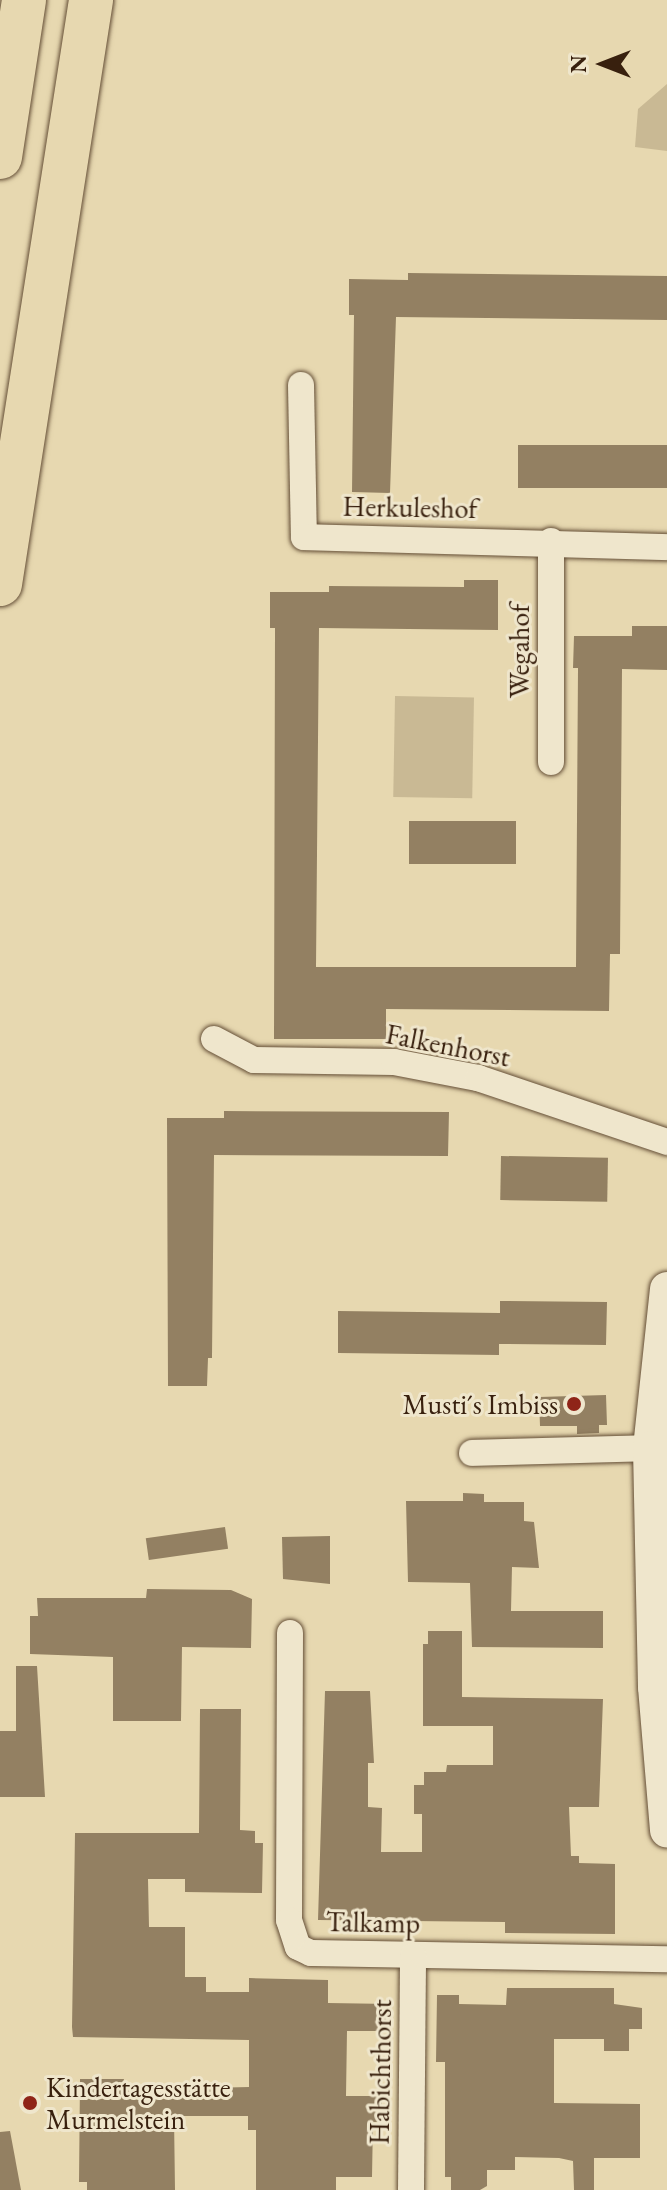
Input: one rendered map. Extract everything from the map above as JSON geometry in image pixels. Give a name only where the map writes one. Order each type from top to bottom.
[{"type":"highway","points":[[0,157],[24,0]]},
{"type":"highway","points":[[0,584],[91,0]]},
{"type":"street","name":"Herkuleshof","points":[[301,385],[304,537],[551,541],[667,547]]},
{"type":"street","name":"Wegahof","points":[[551,541],[551,762]]},
{"type":"street","name":"Falkenhorst","points":[[214,1039],[254,1060],[394,1062],[478,1078],[667,1142]]},
{"type":"street","points":[[667,1289],[650,1448],[655,1687],[667,1830]]},
{"type":"street","points":[[472,1453],[650,1448]]},
{"type":"street","name":"Talkamp","points":[[290,1633],[291,1936],[311,1953],[667,1959]]},
{"type":"street","name":"Habichthorst","points":[[411,2190],[413,1956]]},
{"type":"shaded area","points":[[667,84],[667,151],[635,147],[638,109]]},
{"type":"shaded area","points":[[395,696],[474,697],[472,798],[393,797]]},
{"type":"building","points":[[408,273],[667,276],[667,320],[396,317],[390,493],[352,492],[354,315],[349,315],[349,279],[408,280]]},
{"type":"building","points":[[518,445],[667,445],[667,488],[518,488]]},
{"type":"building","points":[[464,580],[498,580],[498,630],[319,628],[316,967],[576,967],[578,668],[573,668],[574,636],[632,636],[632,626],[667,626],[667,670],[622,669],[620,954],[610,954],[609,1011],[386,1009],[386,1039],[274,1039],[275,628],[270,628],[270,592],[329,592],[329,586],[464,587]]},
{"type":"building","points":[[409,821],[516,821],[516,864],[409,864]]},
{"type":"building","points":[[224,1111],[449,1112],[448,1156],[214,1155],[212,1358],[208,1358],[207,1386],[168,1386],[167,1118],[224,1118]]},
{"type":"building","points":[[501,1156],[608,1158],[607,1202],[500,1200]]},
{"type":"building","points":[[500,1301],[607,1302],[606,1345],[499,1344],[499,1355],[338,1353],[338,1311],[500,1313]]},
{"type":"building","name":"Musti´s Imbiss","points":[[606,1395],[607,1425],[599,1425],[599,1433],[577,1434],[577,1426],[540,1426],[539,1397]]},
{"type":"building","points":[[463,1493],[484,1494],[484,1502],[524,1502],[524,1521],[534,1522],[539,1568],[512,1567],[511,1611],[603,1611],[603,1648],[472,1647],[470,1583],[408,1582],[406,1501],[463,1501]]},
{"type":"building","points":[[225,1527],[228,1549],[149,1560],[146,1538]]},
{"type":"building","points":[[330,1536],[330,1584],[283,1579],[282,1537]]},
{"type":"building","points":[[147,1589],[231,1590],[252,1599],[251,1648],[182,1647],[181,1721],[113,1721],[113,1657],[30,1654],[30,1616],[38,1616],[37,1598],[146,1598]]},
{"type":"building","points":[[428,1631],[462,1631],[462,1697],[603,1699],[599,1807],[569,1807],[571,1856],[579,1856],[579,1863],[615,1864],[615,1934],[505,1933],[505,1922],[318,1920],[325,1691],[370,1691],[374,1763],[368,1763],[368,1807],[382,1808],[381,1852],[422,1852],[422,1814],[414,1814],[414,1785],[424,1785],[424,1772],[446,1772],[447,1765],[493,1765],[493,1726],[423,1726],[423,1644],[428,1644]]},
{"type":"building","points":[[16,1666],[37,1666],[45,1797],[0,1797],[0,1731],[16,1731]]},
{"type":"building","points":[[200,1709],[241,1709],[240,1830],[255,1831],[255,1843],[263,1843],[262,1893],[185,1892],[185,1879],[148,1879],[149,1927],[185,1927],[185,1977],[206,1977],[206,1992],[249,1992],[249,1978],[328,1980],[328,2003],[391,2004],[391,2031],[347,2031],[346,2096],[382,2096],[382,2122],[373,2122],[372,2177],[336,2177],[336,2190],[256,2190],[256,2130],[248,2130],[248,2116],[174,2116],[175,2190],[87,2190],[87,2182],[79,2182],[80,2079],[124,2079],[122,2090],[249,2087],[249,2040],[73,2037],[75,1833],[199,1833]]},
{"type":"building","points":[[507,1988],[614,1988],[614,2004],[642,2008],[642,2029],[629,2029],[629,2051],[604,2051],[604,2039],[554,2039],[554,2103],[640,2104],[640,2158],[594,2158],[594,2190],[574,2190],[573,2161],[559,2158],[515,2157],[515,2170],[487,2170],[487,2186],[480,2190],[451,2190],[451,2177],[445,2177],[445,2062],[436,2062],[437,1995],[459,1995],[459,2004],[506,2005]]},
{"type":"building","points":[[10,2131],[21,2190],[0,2190],[0,2132]]},
{"type":"place","name":"Musti´s Imbiss","points":[[574,1404]]},
{"type":"place","name":"Kindertagesstätte Murmelstein","points":[[30,2103]]}]
